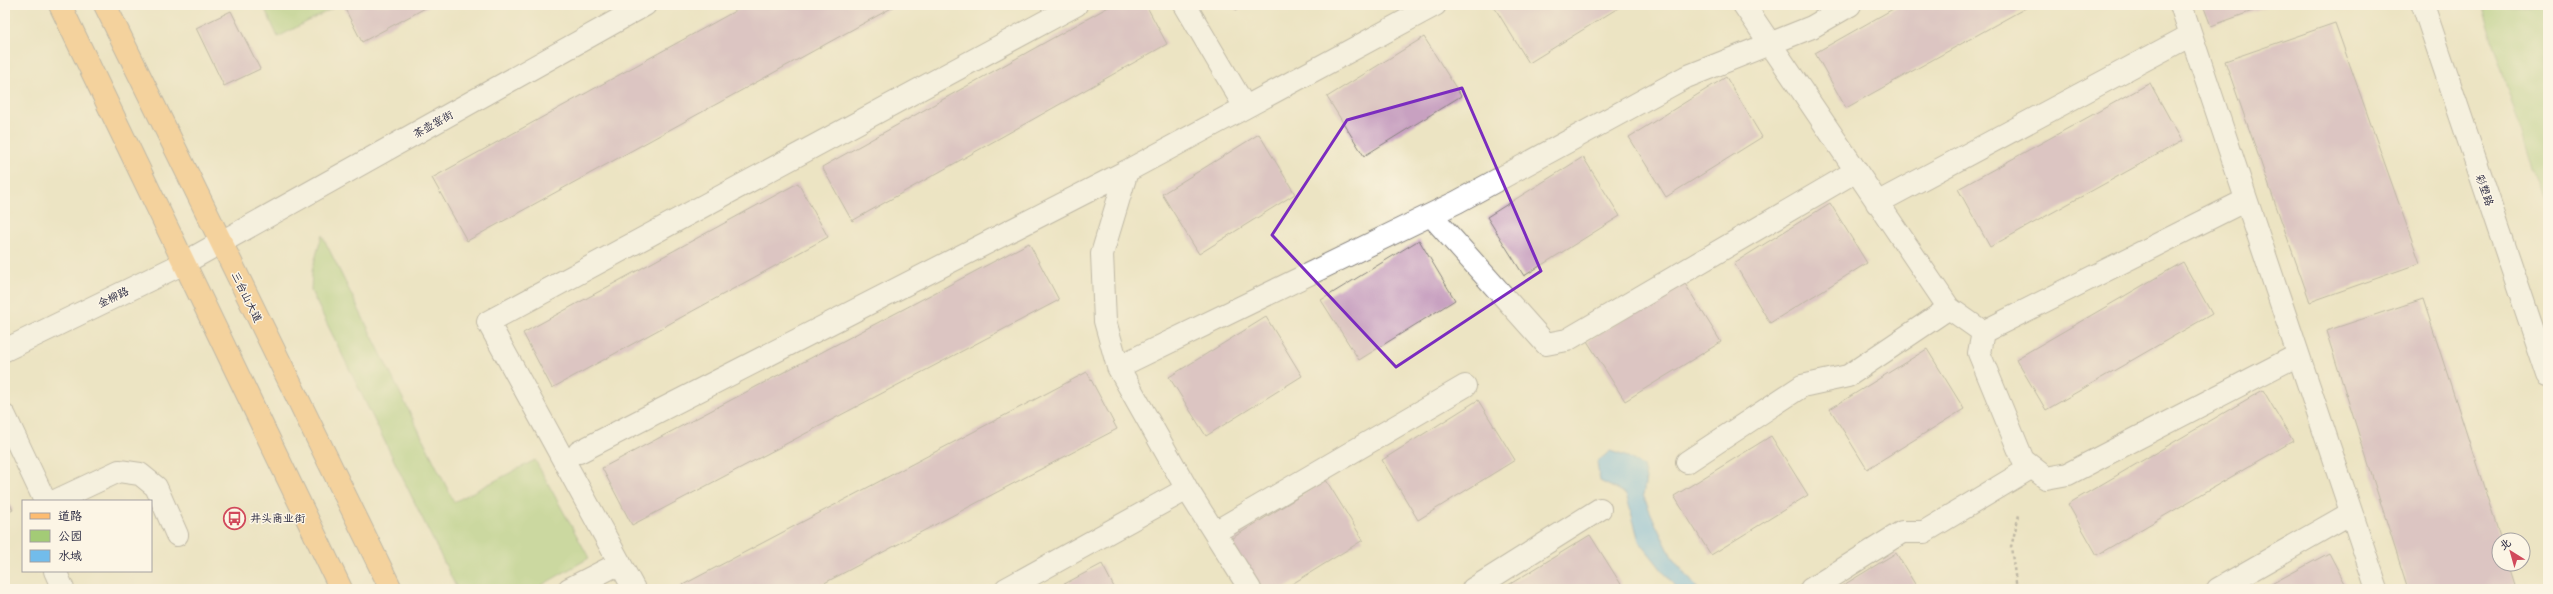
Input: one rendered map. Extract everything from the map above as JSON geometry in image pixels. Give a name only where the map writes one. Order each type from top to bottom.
[{"type":"main road","points":[[60,5],[341,589]]},
{"type":"main road","name":"三台山大道","points":[[105,5],[391,589]]},
{"type":"street","name":"茶壶窑街","points":[[220,242],[645,5]]},
{"type":"street","points":[[634,589],[488,322],[1076,5]]},
{"type":"street","points":[[1185,5],[1245,107]]},
{"type":"street","points":[[580,452],[1127,171],[1435,5]]},
{"type":"street","points":[[1744,5],[1949,308],[1983,332]]},
{"type":"street","points":[[1118,366],[1431,215],[1686,77],[1812,27],[1850,5]]},
{"type":"street","points":[[2181,5],[2377,589]]},
{"type":"street","name":"彩塑路","points":[[2423,5],[2548,375]]},
{"type":"street","points":[[1877,202],[2191,35]]},
{"type":"street","points":[[1127,171],[1102,254],[1105,321],[1118,366],[1187,489],[1250,589]]},
{"type":"street","points":[[1431,215],[1546,344],[1568,340],[1856,171]]},
{"type":"street","points":[[1983,332],[2246,200]]},
{"type":"street","name":"金柳路","points":[[5,350],[184,263],[220,242]]},
{"type":"street","points":[[1687,462],[1802,386],[1848,376],[1949,308]]},
{"type":"street","points":[[1983,332],[1979,352],[2023,460],[2039,472]]},
{"type":"street","points":[[1811,589],[1902,532],[1924,532],[2039,472],[2068,474],[2298,355]]},
{"type":"street","points":[[1215,532],[1465,386]]},
{"type":"street","points":[[5,416],[45,500]]},
{"type":"street","points":[[56,500],[119,471],[140,474],[156,486],[177,535]]},
{"type":"street","points":[[1006,589],[1187,489]]},
{"type":"street","points":[[1473,589],[1600,509]]},
{"type":"street","points":[[2218,589],[2351,513]]},
{"type":"street","points":[[569,589],[620,563]]},
{"type":"street","points":[[56,572],[64,589]]},
{"type":"path","points":[[2017,589],[2011,547],[2020,512],[2039,472]]},
{"type":"highlighted area","points":[[1462,88],[1541,271],[1396,367],[1272,235],[1347,120]]},
{"type":"green space","points":[[263,5],[339,5],[278,37]]},
{"type":"green space","points":[[2481,5],[2548,5],[2548,216]]},
{"type":"green space","points":[[322,235],[454,502],[535,460],[589,558],[535,589],[457,589],[311,291],[312,270]]},
{"type":"water","points":[[1610,451],[1628,457],[1643,466],[1646,479],[1643,495],[1656,525],[1673,559],[1698,589],[1677,589],[1639,541],[1626,494],[1600,481],[1597,462]]},
{"type":"building","points":[[343,5],[431,5],[362,42]]},
{"type":"building","points":[[746,5],[897,5],[467,241],[432,178]]},
{"type":"building","points":[[1112,5],[1146,5],[1167,44],[852,221],[822,167]]},
{"type":"building","points":[[1233,5],[1246,5],[1236,10]]},
{"type":"building","points":[[1493,5],[1623,5],[1529,63]]},
{"type":"building","points":[[1900,5],[2031,5],[1846,108],[1815,53]]},
{"type":"building","points":[[2203,5],[2269,5],[2211,26]]},
{"type":"building","points":[[231,11],[260,69],[224,86],[196,28]]},
{"type":"building","points":[[2335,23],[2420,263],[2310,302],[2225,61]]},
{"type":"building","points":[[1424,37],[1461,96],[1364,156],[1327,97]]},
{"type":"building","points":[[1726,77],[1762,137],[1666,197],[1629,137]]},
{"type":"building","points":[[2150,83],[2182,141],[1990,247],[1958,189]]},
{"type":"building","points":[[1259,134],[1295,194],[1199,254],[1162,194]]},
{"type":"building","points":[[1583,157],[1620,216],[1524,276],[1487,217]]},
{"type":"building","points":[[798,183],[828,237],[552,388],[523,333]]},
{"type":"building","points":[[1830,203],[1867,263],[1770,323],[1734,263]]},
{"type":"building","points":[[1419,240],[1455,300],[1359,360],[1321,300]]},
{"type":"building","points":[[1029,243],[1059,300],[632,525],[602,468]]},
{"type":"building","points":[[2183,262],[2212,314],[2046,410],[2016,359]]},
{"type":"building","points":[[1684,282],[1721,342],[1625,401],[1587,341]]},
{"type":"building","points":[[2423,299],[2498,532],[2491,532],[2491,572],[2511,572],[2516,589],[2408,589],[2326,331]]},
{"type":"building","points":[[1266,317],[1302,376],[1206,436],[1169,377]]},
{"type":"building","points":[[1927,349],[1964,409],[1867,469],[1830,409]]},
{"type":"building","points":[[1087,372],[1117,429],[813,589],[675,589]]},
{"type":"building","points":[[2263,390],[2293,441],[2097,555],[2068,504]]},
{"type":"building","points":[[1478,400],[1515,460],[1418,520],[1382,460]]},
{"type":"building","points":[[1771,436],[1808,495],[1711,555],[1674,496]]},
{"type":"building","points":[[1326,480],[1363,540],[1284,589],[1260,589],[1229,540]]},
{"type":"building","points":[[5,494],[13,510],[5,514]]},
{"type":"building","points":[[1590,535],[1624,589],[1502,589]]},
{"type":"building","points":[[1896,553],[1918,589],[1837,589]]},
{"type":"building","points":[[2329,553],[2348,589],[2262,589]]},
{"type":"building","points":[[1102,564],[1115,589],[1055,589]]},
{"type":"place","name":"井头商业街","points":[[235,518]]}]
